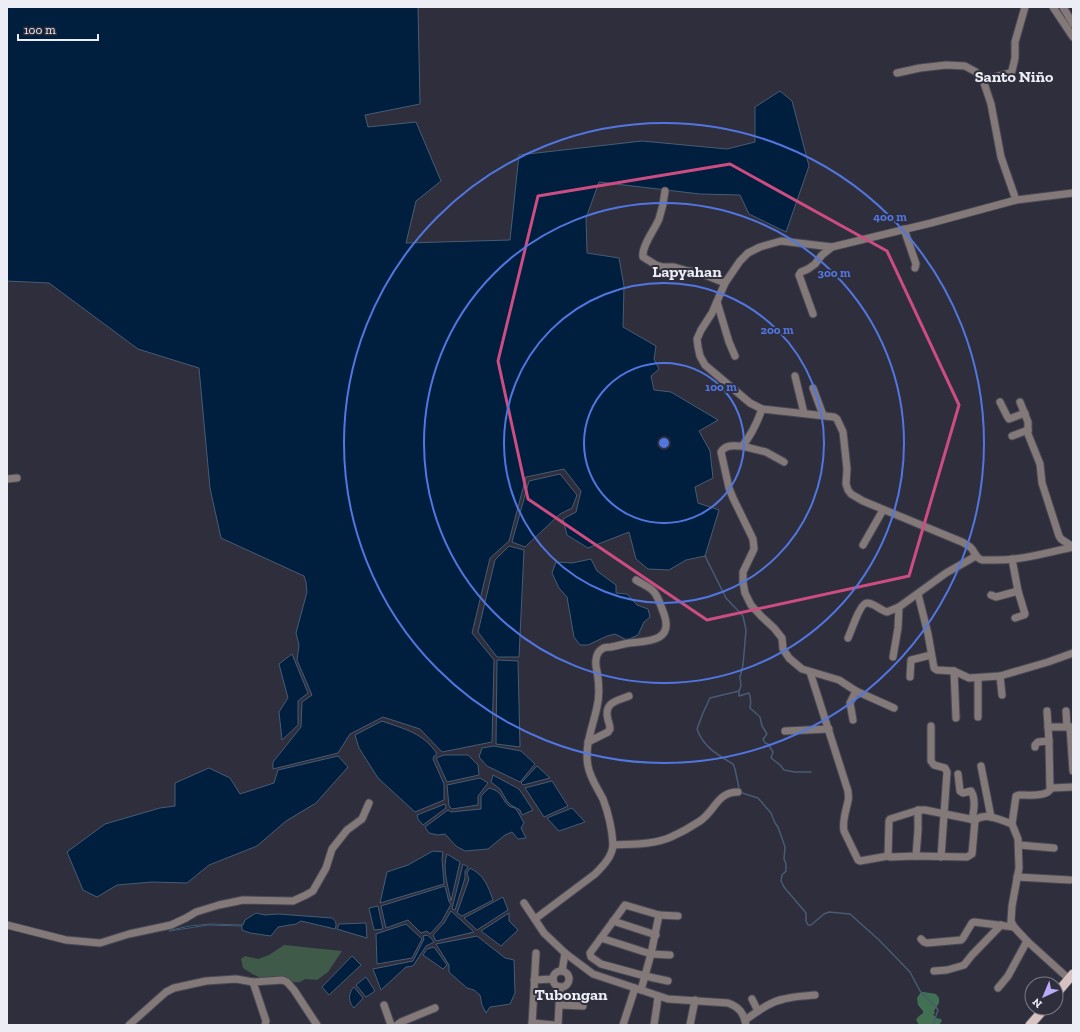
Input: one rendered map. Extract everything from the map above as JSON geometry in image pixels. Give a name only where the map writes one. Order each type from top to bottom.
[{"type":"main road","points":[[1064,984],[1071,976]]},
{"type":"main road","points":[[1030,1025],[1037,1016]]},
{"type":"street","points":[[983,80],[1010,73],[1012,71],[1016,42],[1025,7]]},
{"type":"street","points":[[1053,7],[1073,37]]},
{"type":"street","points":[[1063,7],[1073,24]]},
{"type":"street","points":[[897,73],[920,68],[946,65],[965,66],[976,72],[983,80],[991,104],[1001,157],[1016,200]]},
{"type":"street","points":[[665,191],[664,204],[659,220],[642,253],[643,257],[663,267],[674,267],[698,272],[725,283]]},
{"type":"street","points":[[1073,193],[1016,200],[832,246],[781,242],[760,247],[748,253],[740,261],[725,283],[712,313],[701,330],[698,339],[700,356],[705,366],[750,403],[762,409],[823,415],[837,419],[843,432],[847,469],[846,484],[851,494],[863,502],[962,542],[968,545],[976,556],[982,560],[1012,559],[1045,554],[1073,547]]},
{"type":"street","points":[[904,229],[916,264],[915,268]]},
{"type":"street","points":[[814,314],[799,275],[801,272],[815,264],[832,246]]},
{"type":"street","points":[[717,302],[735,356]]},
{"type":"street","points":[[795,376],[804,413]]},
{"type":"street","points":[[813,388],[823,415]]},
{"type":"street","points":[[1000,402],[1009,419],[1025,413]]},
{"type":"street","points":[[1020,402],[1028,422],[1028,434],[1040,464],[1042,483],[1059,536],[1073,547]]},
{"type":"street","points":[[742,446],[757,424],[762,409]]},
{"type":"street","points":[[1012,436],[1028,430]]},
{"type":"street","points":[[784,462],[766,452],[742,446],[724,447],[721,452],[732,498],[753,539],[754,549],[743,572],[745,593],[751,605],[782,638],[784,649],[789,658],[802,669],[839,680],[856,691],[894,708]]},
{"type":"street","points":[[7,479],[17,478]]},
{"type":"street","points":[[863,545],[883,510]]},
{"type":"street","points":[[848,638],[864,604],[874,605],[887,612],[899,607],[946,573],[976,556]]},
{"type":"street","points":[[1012,559],[1018,591],[1025,614],[1024,616],[1015,618]]},
{"type":"street","points":[[535,919],[595,874],[608,860],[613,845],[609,820],[603,801],[588,766],[588,742],[598,706],[599,694],[596,656],[602,648],[654,640],[664,632],[666,627],[666,619],[658,598],[653,591],[636,580]]},
{"type":"street","points":[[991,594],[996,597],[1018,591]]},
{"type":"street","points":[[918,594],[935,669],[954,671],[969,678],[1000,676],[1073,653]]},
{"type":"street","points":[[893,657],[898,628],[899,607]]},
{"type":"street","points":[[910,677],[911,660],[931,655]]},
{"type":"street","points":[[954,671],[956,718]]},
{"type":"street","points":[[810,672],[848,791],[848,801],[843,827],[857,858],[860,860],[888,856],[967,857],[972,854],[974,820],[973,796],[971,792],[961,792],[958,774]]},
{"type":"street","points":[[1000,676],[1002,695]]},
{"type":"street","points":[[978,678],[978,717]]},
{"type":"street","points":[[853,720],[850,703],[856,691]]},
{"type":"street","points":[[588,742],[608,732],[610,729],[607,718],[609,706],[612,702],[629,696]]},
{"type":"street","points":[[1047,711],[1051,788],[1048,793],[1040,795],[1016,796],[1012,824],[1019,845],[1019,868],[1012,906],[1011,921],[1014,927],[1027,941],[1071,976]]},
{"type":"street","points":[[1066,711],[1070,727],[1073,771]]},
{"type":"street","points":[[931,726],[931,761],[934,765],[945,768],[947,772],[941,857]]},
{"type":"street","points":[[1048,728],[1070,727]]},
{"type":"street","points":[[785,731],[829,729]]},
{"type":"street","points":[[1036,747],[1038,742],[1049,741]]},
{"type":"street","points":[[981,766],[991,817]]},
{"type":"street","points":[[1051,788],[1073,787]]},
{"type":"street","points":[[613,845],[646,843],[666,839],[701,820],[723,796],[728,793],[738,792]]},
{"type":"street","points":[[7,924],[66,940],[100,943],[129,934],[171,925],[196,912],[219,905],[243,900],[293,900],[306,895],[314,889],[326,868],[332,849],[347,830],[362,820],[368,803]]},
{"type":"street","points":[[888,856],[890,819],[918,810],[925,810],[974,820],[980,817],[994,817],[1012,824]]},
{"type":"street","points":[[916,856],[918,810]]},
{"type":"street","points":[[1019,845],[1054,848]]},
{"type":"street","points":[[1017,877],[1070,880]]},
{"type":"street","points":[[524,903],[544,933],[565,953],[593,974],[658,996],[680,1000],[728,1003],[740,1010],[745,1022],[758,1011],[784,998],[815,995]]},
{"type":"street","points":[[668,981],[601,964],[591,957],[590,953],[625,906],[659,915],[678,916]]},
{"type":"street","points":[[623,1025],[645,976],[656,935],[659,915]]},
{"type":"street","points":[[613,921],[656,935]]},
{"type":"street","points":[[921,939],[927,943],[961,940],[974,922],[1014,927]]},
{"type":"street","points":[[934,971],[947,970],[964,965],[1001,925]]},
{"type":"street","points":[[601,938],[651,954],[670,955]]},
{"type":"street","points":[[998,988],[1008,976],[1027,941]]},
{"type":"street","points":[[536,953],[532,1024],[554,1025]]},
{"type":"street","points":[[562,971],[565,953]]},
{"type":"street","points":[[553,979],[558,972],[562,971]]},
{"type":"street","points":[[553,979],[554,983],[560,987],[564,987],[568,984],[568,976],[562,971]]},
{"type":"street","points":[[129,1025],[166,992],[174,988],[206,981],[236,979],[253,982],[282,980],[287,982],[294,990],[316,1025]]},
{"type":"street","points":[[534,980],[553,979]]},
{"type":"street","points":[[253,982],[266,1021],[265,1025]]},
{"type":"street","points":[[558,1025],[560,987]]},
{"type":"street","points":[[654,1025],[658,996]]},
{"type":"street","points":[[752,998],[758,1011]]},
{"type":"street","points":[[690,1025],[695,1000]]},
{"type":"street","points":[[384,1005],[391,1025]]},
{"type":"street","points":[[560,1005],[583,1006]]},
{"type":"street","points":[[397,1025],[435,1008]]},
{"type":"highlighted area","points":[[730,164],[887,251],[959,405],[909,576],[707,620],[528,499],[498,361],[538,196]]},
{"type":"green space","points":[[284,945],[342,951],[328,972],[317,980],[305,979],[299,982],[293,982],[280,978],[266,979],[243,968],[241,959],[245,956],[258,959],[269,955]]},
{"type":"green space","points":[[921,992],[936,994],[939,998],[939,1003],[934,1011],[935,1014],[933,1014],[936,1018],[941,1019],[941,1025],[919,1025],[916,1020],[923,1013],[923,1011],[918,1005],[917,998]]},
{"type":"water","points":[[7,7],[418,7],[420,104],[365,115],[368,127],[416,122],[441,181],[416,201],[406,243],[510,240],[519,155],[642,141],[727,149],[755,142],[755,107],[780,91],[792,101],[809,166],[786,232],[749,214],[740,195],[700,194],[599,182],[586,218],[587,253],[619,258],[624,286],[623,327],[656,346],[654,359],[659,369],[651,376],[654,390],[671,392],[718,420],[699,431],[710,451],[713,478],[695,487],[698,503],[719,510],[705,556],[686,560],[669,570],[648,569],[636,559],[629,532],[588,548],[567,535],[563,519],[576,512],[581,491],[564,469],[526,477],[509,541],[490,558],[472,633],[494,660],[492,742],[442,752],[420,729],[383,717],[350,734],[338,753],[273,769],[273,762],[301,727],[302,702],[312,695],[297,660],[299,645],[296,633],[307,592],[304,576],[221,538],[210,488],[199,368],[138,349],[49,283],[7,281]]},
{"type":"water","points":[[560,474],[577,495],[572,508],[560,514],[525,547],[512,542],[529,481]]},
{"type":"water","points":[[509,546],[524,550],[519,657],[497,657],[478,632],[495,560]]},
{"type":"water","points":[[591,559],[597,571],[616,585],[616,593],[627,594],[637,605],[648,609],[650,617],[644,622],[638,635],[627,640],[615,634],[588,645],[580,645],[574,637],[567,597],[559,588],[552,573],[556,562],[572,563]]},
{"type":"water","points":[[292,654],[308,693],[298,701],[298,725],[282,740],[279,712],[288,698],[279,664]]},
{"type":"water","points":[[497,660],[518,661],[520,747],[496,744]]},
{"type":"water","points":[[382,721],[406,729],[420,736],[432,747],[437,754],[433,759],[444,784],[444,800],[415,812],[378,778],[359,748],[355,735]]},
{"type":"water","points":[[494,746],[521,751],[535,764],[520,782],[487,766],[479,757],[482,748]]},
{"type":"water","points":[[444,755],[468,755],[478,765],[479,775],[447,782],[436,758]]},
{"type":"water","points":[[338,756],[348,767],[316,803],[286,821],[257,846],[209,865],[187,883],[152,882],[117,885],[97,897],[83,890],[67,852],[105,824],[160,808],[175,806],[175,783],[209,768],[230,778],[240,794],[274,783],[278,770]]},
{"type":"water","points":[[537,766],[550,778],[523,785],[521,783]]},
{"type":"water","points":[[493,775],[519,789],[533,810],[522,815],[520,810],[511,805],[500,789],[491,782]]},
{"type":"water","points":[[480,778],[488,783],[478,796],[478,805],[452,809],[449,806],[447,785]]},
{"type":"water","points":[[552,781],[568,806],[544,817],[525,788]]},
{"type":"water","points":[[489,788],[497,791],[509,806],[515,808],[518,812],[524,823],[521,828],[526,838],[518,839],[512,832],[505,835],[488,849],[465,851],[456,846],[445,834],[438,835],[429,833],[425,827],[448,810],[451,812],[481,809],[481,796]]},
{"type":"water","points":[[445,804],[446,808],[423,825],[418,819],[417,815]]},
{"type":"water","points":[[572,808],[585,822],[559,831],[547,818]]},
{"type":"water","points":[[433,851],[443,852],[442,859],[444,884],[380,903],[387,872],[408,865]]},
{"type":"water","points":[[447,854],[460,862],[451,901],[445,871]]},
{"type":"water","points":[[463,864],[468,867],[465,871],[465,878],[455,910],[452,909]]},
{"type":"water","points":[[470,868],[482,878],[493,900],[462,916],[457,913],[469,879],[467,873]]},
{"type":"water","points":[[445,886],[449,902],[451,904],[442,921],[430,934],[427,931],[421,933],[408,920],[386,928],[381,906]]},
{"type":"water","points":[[503,897],[508,910],[477,930],[464,918]]},
{"type":"water","points":[[378,906],[383,929],[374,930],[369,908]]},
{"type":"water","points":[[451,911],[474,932],[436,941],[433,935],[444,923]]},
{"type":"water","points":[[256,913],[265,915],[278,914],[332,918],[335,921],[336,926],[335,929],[301,921],[296,924],[278,927],[271,936],[250,933],[242,930],[242,926],[208,925],[169,931],[190,926],[210,924],[243,925],[245,920]]},
{"type":"water","points":[[509,913],[509,921],[518,930],[501,946],[481,931]]},
{"type":"water","points":[[366,923],[367,938],[337,929],[339,924]]},
{"type":"water","points":[[406,924],[422,939],[412,958],[377,964],[376,934]]},
{"type":"water","points":[[427,935],[434,942],[426,946],[413,966],[406,967],[381,990],[373,969],[413,961],[424,939],[423,936]]},
{"type":"water","points":[[477,936],[505,958],[514,960],[515,993],[510,1004],[490,1007],[486,1013],[482,1005],[480,995],[474,990],[467,988],[449,972],[449,965],[436,944]]},
{"type":"water","points":[[434,947],[447,965],[443,969],[423,955],[427,949]]},
{"type":"water","points":[[352,956],[361,965],[329,995],[322,987]]},
{"type":"water","points":[[366,977],[375,991],[366,997],[356,985]]},
{"type":"water","points":[[354,987],[363,998],[354,1008],[350,998]]},
{"type":"waterway","points":[[705,556],[726,598],[743,616],[746,630],[743,665],[740,677],[741,686],[739,691],[710,698],[697,729],[707,746],[733,764],[739,788],[742,793],[758,798],[771,813],[785,847],[784,859],[786,871],[782,875],[781,881],[784,887],[806,913],[806,921],[808,925],[811,925],[824,914],[829,912],[850,914],[879,940],[910,972],[920,991],[938,1010],[933,1025]]},
{"type":"waterway","points":[[739,691],[739,696],[749,693],[751,700],[750,708],[760,717],[762,726],[767,734],[763,739],[773,752],[771,758],[784,770],[811,772]]},
{"type":"district","name":"Santo Niño","points":[[1014,76]]},
{"type":"district","name":"Lapyahan","points":[[687,271]]},
{"type":"district","name":"Tubongan","points":[[571,994]]}]
